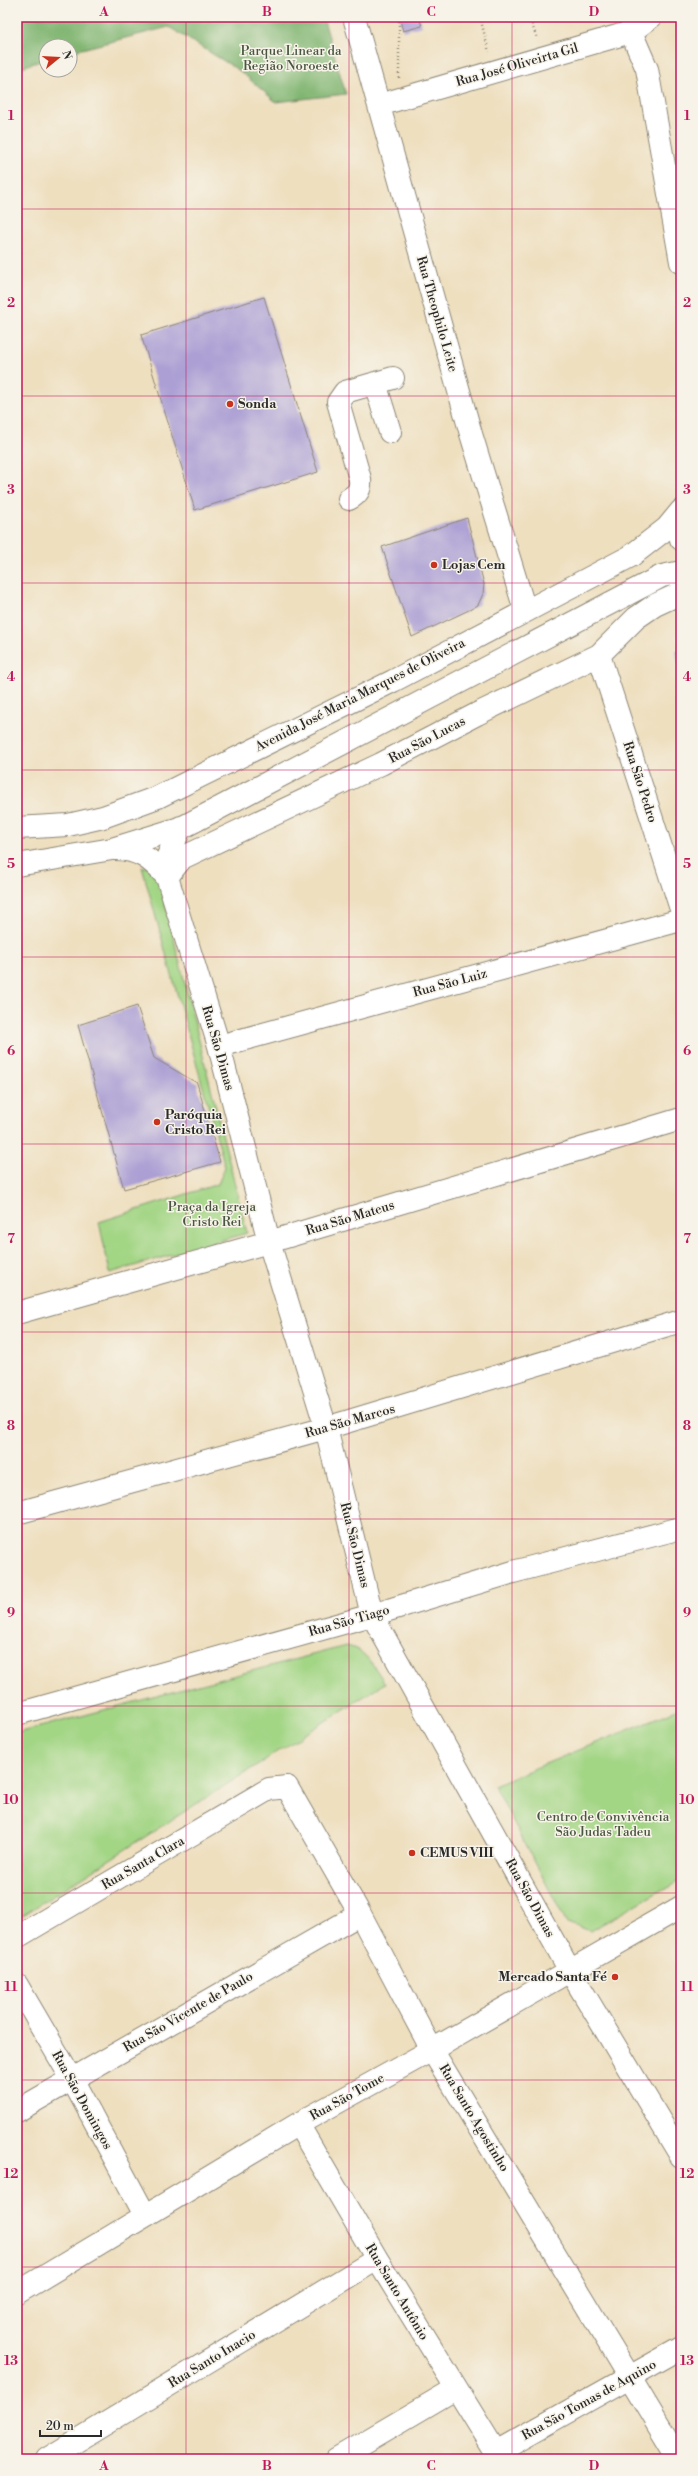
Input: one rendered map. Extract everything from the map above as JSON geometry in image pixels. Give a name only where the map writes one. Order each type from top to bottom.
[{"type":"street","name":"Rua Theophilo Leite","points":[[354,17],[388,102],[471,434],[525,610]]},
{"type":"street","name":"Rua José Oliveirta Gil","points":[[388,102],[631,32],[651,17]]},
{"type":"street","points":[[631,32],[648,69],[681,262]]},
{"type":"street","points":[[349,499],[356,495],[360,487],[360,479],[338,402],[340,396],[345,392],[384,380],[390,432]]},
{"type":"street","name":"Avenida José Maria Marques de Oliveira","points":[[17,828],[68,825],[103,817],[158,797],[393,680],[630,556],[667,528],[681,511]]},
{"type":"street","points":[[681,521],[681,539]]},
{"type":"street","points":[[17,865],[112,849],[181,827],[662,576],[681,572]]},
{"type":"street","name":"Rua São Lucas","points":[[167,877],[182,858],[381,764],[477,714],[599,655],[636,618],[655,605],[681,593]]},
{"type":"street","points":[[525,610],[538,625],[546,629],[566,627]]},
{"type":"street","name":"Rua São Pedro","points":[[599,655],[681,909]]},
{"type":"street","points":[[167,877],[168,856],[181,827]]},
{"type":"street","points":[[112,849],[126,849],[147,857],[167,877]]},
{"type":"street","name":"Rua São Dimas","points":[[167,877],[219,1046],[269,1242],[326,1428],[372,1615],[569,1969],[681,2156]]},
{"type":"street","name":"Rua São Luiz","points":[[219,1046],[681,920]]},
{"type":"street","name":"Rua São Mateus","points":[[17,1313],[269,1242],[681,1119]]},
{"type":"street","name":"Rua São Marcos","points":[[17,1513],[326,1428],[681,1321]]},
{"type":"street","name":"Rua São Tiago","points":[[17,1714],[372,1615],[513,1572],[681,1528]]},
{"type":"street","name":"Rua Santo Agostinho","points":[[269,1789],[286,1787],[360,1914],[432,2050],[631,2377],[679,2459]]},
{"type":"street","name":"Rua Santa Clara","points":[[17,1937],[269,1789]]},
{"type":"street","name":"Rua São Tome","points":[[17,2293],[298,2124],[432,2050],[569,1969],[681,1906]]},
{"type":"street","name":"Rua São Vicente de Paulo","points":[[17,2111],[360,1914]]},
{"type":"street","name":"Rua São Domingos","points":[[17,1985],[72,2079],[145,2215]]},
{"type":"street","name":"Rua Santo Antônio","points":[[298,2124],[376,2259],[455,2389],[498,2456]]},
{"type":"street","name":"Rua Santo Inacio","points":[[47,2459],[376,2259]]},
{"type":"street","name":"Rua São Tomas de Aquino","points":[[498,2456],[681,2348]]},
{"type":"street","points":[[336,2459],[455,2389]]},
{"type":"path","points":[[388,102],[399,17]]},
{"type":"path","points":[[480,17],[494,71]]},
{"type":"green space","name":"Parque Linear da Região Noroeste","points":[[17,17],[323,17],[346,94],[276,102],[240,71],[169,27],[78,50],[78,38],[38,38],[38,62],[17,69]]},
{"type":"green space","name":"Praça da Igreja Cristo Rei","points":[[142,867],[156,867],[247,1233],[110,1273],[99,1222],[218,1184],[225,1167]]},
{"type":"green space","points":[[346,1646],[359,1651],[364,1655],[385,1683],[17,1919],[17,1733]]},
{"type":"green space","name":"Centro de Convivência São Judas Tadeu","points":[[681,1708],[681,1879],[590,1931],[567,1923],[494,1785]]},
{"type":"building","points":[[399,17],[419,17],[422,26],[403,31]]},
{"type":"building","name":"Sonda","points":[[264,297],[318,472],[195,510],[141,335]]},
{"type":"building","name":"Lojas Cem","points":[[467,518],[484,584],[483,594],[478,605],[412,637],[382,547]]},
{"type":"building","points":[[681,650],[681,670],[680,670],[676,652]]},
{"type":"building","name":"Paróquia Cristo Rei","points":[[137,1006],[154,1058],[197,1083],[220,1162],[124,1189],[78,1025]]},
{"type":"place","name":"Sonda","points":[[230,404]]},
{"type":"place","name":"Lojas Cem","points":[[434,565]]},
{"type":"place","name":"Paróquia Cristo Rei","points":[[157,1122]]},
{"type":"place","name":"CEMUS VIII","points":[[412,1853]]},
{"type":"place","name":"Mercado Santa Fé","points":[[615,1977]]}]
